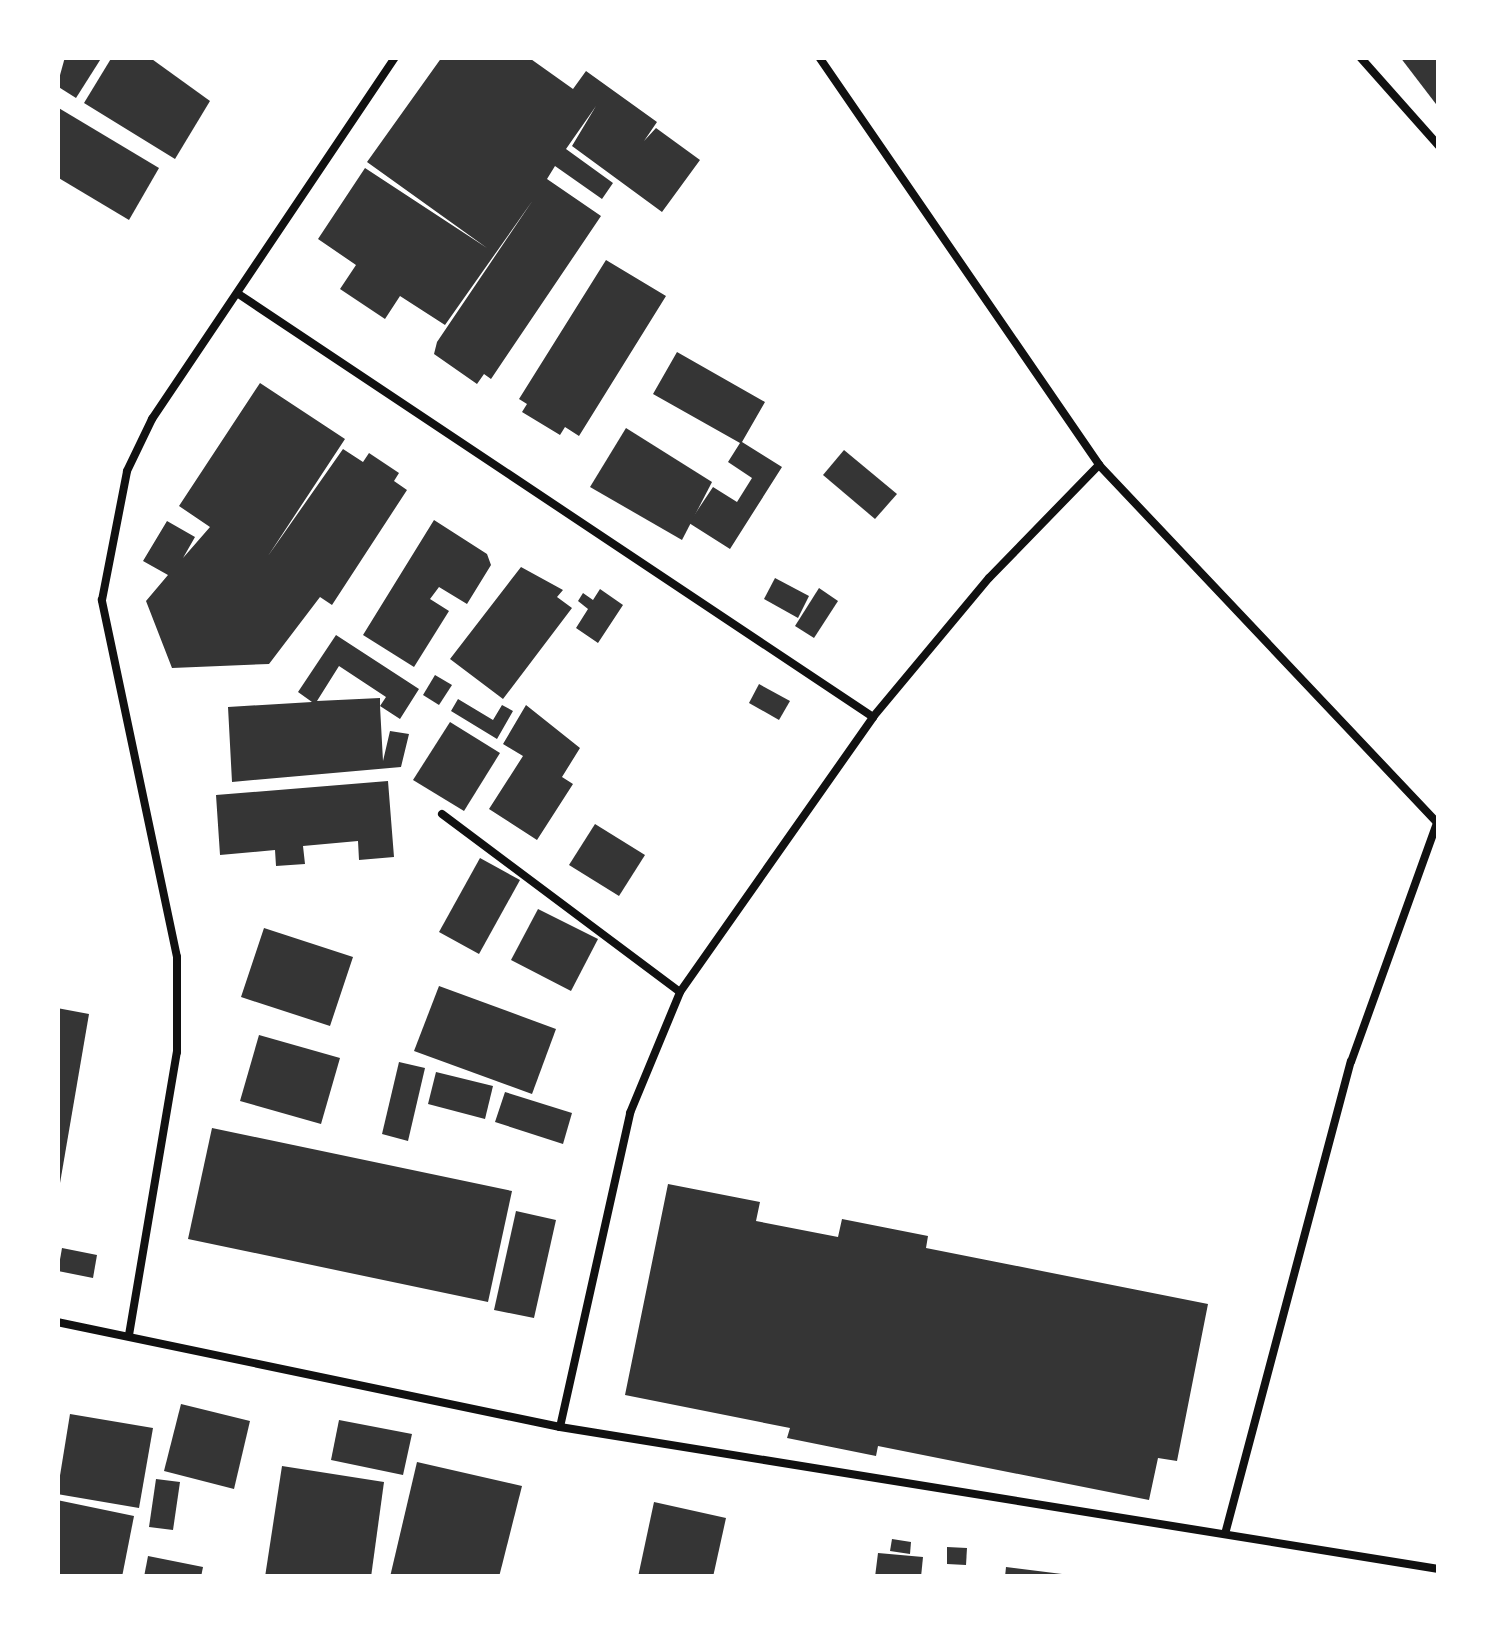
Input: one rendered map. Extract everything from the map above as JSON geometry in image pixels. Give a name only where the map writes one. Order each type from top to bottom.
[{"type":"lane","points":[[129,1335],[177,1052],[177,957],[102,600],[127,471],[152,419],[241,295],[395,57]]},
{"type":"lane","points":[[819,57],[1099,465],[1438,820],[1351,1062],[1225,1534]]},
{"type":"lane","points":[[1360,57],[1439,146]]},
{"type":"lane","points":[[241,295],[873,717]]},
{"type":"lane","points":[[560,1427],[630,1114],[680,992],[873,717],[989,578],[1099,465]]},
{"type":"lane","points":[[442,814],[680,992]]},
{"type":"lane","points":[[57,1322],[560,1427],[1439,1568]]},
{"type":"building","points":[[65,57],[102,57],[76,98],[57,86]]},
{"type":"building","points":[[112,57],[149,57],[210,101],[175,159],[84,103]]},
{"type":"building","points":[[442,57],[528,57],[573,89],[586,71],[657,122],[644,141],[656,128],[700,160],[662,212],[572,146],[596,106],[566,149],[613,183],[602,199],[555,166],[547,179],[601,216],[491,379],[484,374],[477,384],[434,354],[437,342],[533,200],[445,325],[400,296],[385,319],[340,289],[356,265],[318,239],[365,168],[487,248],[367,162]]},
{"type":"building","points":[[1400,57],[1439,57],[1439,108]]},
{"type":"building","points":[[57,107],[159,168],[129,220],[57,177]]},
{"type":"building","points":[[606,260],[666,296],[579,436],[565,427],[560,435],[522,412],[527,404],[519,399]]},
{"type":"building","points":[[677,352],[765,402],[742,442],[782,467],[730,549],[689,523],[713,487],[737,502],[752,478],[728,462],[740,443],[653,394]]},
{"type":"building","points":[[260,383],[345,439],[268,556],[343,449],[363,462],[369,453],[399,473],[394,481],[407,490],[332,605],[320,597],[269,664],[172,668],[146,601],[168,575],[143,561],[167,521],[195,537],[183,558],[210,527],[179,506]]},
{"type":"building","points":[[626,428],[712,482],[682,540],[590,487]]},
{"type":"building","points":[[844,450],[897,494],[875,519],[823,475]]},
{"type":"building","points":[[434,520],[487,554],[491,565],[467,604],[439,587],[430,599],[449,611],[414,667],[363,635]]},
{"type":"building","points":[[521,567],[563,590],[557,597],[572,608],[503,699],[450,659]]},
{"type":"building","points":[[775,578],[809,596],[798,618],[764,599]]},
{"type":"building","points":[[819,588],[838,601],[814,638],[795,626]]},
{"type":"building","points":[[600,589],[623,605],[598,643],[576,628],[588,609],[578,601],[583,593],[593,600]]},
{"type":"building","points":[[336,635],[419,689],[400,719],[380,706],[383,761],[390,731],[409,734],[401,767],[232,782],[228,707],[312,702],[298,692]],"holes":[[[339,666],[386,697],[380,706],[380,698],[317,701]]]},
{"type":"building","points":[[435,675],[452,685],[439,705],[423,695]]},
{"type":"building","points":[[759,684],[790,701],[779,720],[749,703]]},
{"type":"building","points":[[458,699],[493,720],[502,705],[513,711],[497,739],[451,711]]},
{"type":"building","points":[[526,705],[580,748],[562,777],[573,784],[537,840],[489,809],[523,756],[503,744]]},
{"type":"building","points":[[450,722],[500,753],[464,811],[413,780]]},
{"type":"building","points":[[388,781],[394,857],[359,860],[358,841],[303,846],[305,864],[276,866],[275,850],[220,855],[216,795]]},
{"type":"building","points":[[595,824],[645,855],[619,896],[569,865]]},
{"type":"building","points":[[480,858],[520,880],[479,954],[439,932]]},
{"type":"building","points":[[538,909],[598,939],[571,991],[511,960]]},
{"type":"building","points":[[264,928],[353,957],[330,1026],[241,997]]},
{"type":"building","points":[[439,986],[556,1029],[532,1094],[414,1051]]},
{"type":"building","points":[[57,1008],[89,1014],[59,1189],[57,1189]]},
{"type":"building","points":[[259,1035],[340,1058],[321,1124],[240,1101]]},
{"type":"building","points":[[399,1062],[425,1068],[408,1141],[382,1134]]},
{"type":"building","points":[[436,1072],[493,1086],[485,1119],[428,1104]]},
{"type":"building","points":[[505,1092],[572,1113],[563,1144],[495,1122]]},
{"type":"building","points":[[212,1128],[512,1191],[488,1302],[188,1239]]},
{"type":"building","points":[[668,1184],[760,1202],[756,1221],[838,1237],[842,1219],[928,1236],[926,1248],[1208,1304],[1177,1461],[1158,1458],[1149,1500],[878,1446],[876,1456],[787,1438],[790,1428],[625,1395]]},
{"type":"building","points":[[516,1211],[556,1220],[534,1318],[494,1310]]},
{"type":"building","points":[[62,1248],[97,1255],[93,1278],[58,1271]]},
{"type":"building","points":[[181,1404],[250,1421],[234,1489],[164,1471]]},
{"type":"building","points":[[70,1414],[153,1428],[139,1508],[57,1494]]},
{"type":"building","points":[[339,1420],[412,1434],[403,1475],[331,1460]]},
{"type":"building","points":[[417,1462],[522,1486],[499,1577],[390,1577]]},
{"type":"building","points":[[282,1466],[384,1482],[371,1577],[265,1577]]},
{"type":"building","points":[[156,1479],[180,1482],[173,1530],[149,1527]]},
{"type":"building","points":[[57,1500],[134,1516],[122,1577],[57,1577]]},
{"type":"building","points":[[654,1502],[726,1518],[713,1577],[638,1577]]},
{"type":"building","points":[[892,1539],[911,1542],[910,1554],[890,1551]]},
{"type":"building","points":[[947,1547],[967,1548],[966,1565],[947,1564]]},
{"type":"building","points":[[878,1553],[923,1557],[921,1577],[875,1577]]},
{"type":"building","points":[[148,1556],[203,1567],[201,1577],[144,1577]]},
{"type":"building","points":[[1006,1567],[1062,1574],[1062,1577],[1005,1577]]}]
